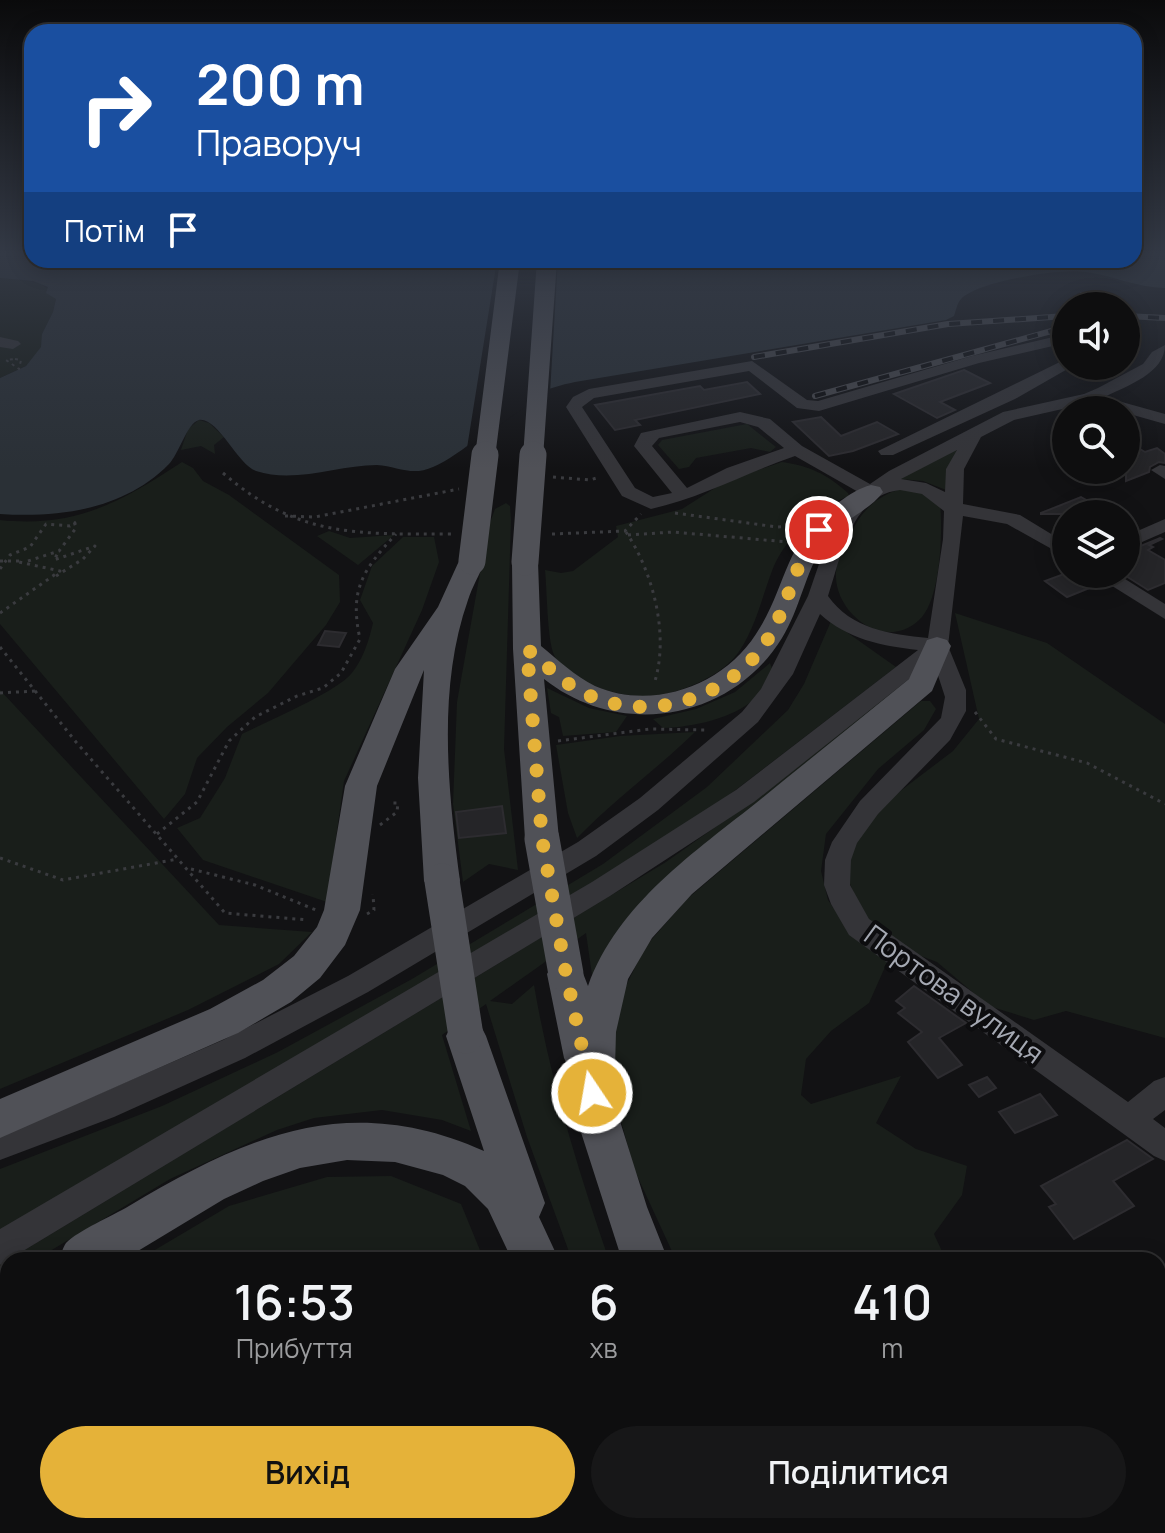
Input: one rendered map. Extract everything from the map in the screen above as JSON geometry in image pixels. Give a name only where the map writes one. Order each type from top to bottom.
[{"type":"main road","points":[[0,1119],[224,1021],[277,991],[307,967],[332,935],[348,883],[361,786],[410,669],[453,605],[472,561],[502,326]]},
{"type":"main road","points":[[542,326],[525,562],[527,649],[542,839],[566,974],[599,1123],[642,1252]]},
{"type":"main road","points":[[527,649],[568,684],[605,701],[641,707],[702,696],[732,678],[766,641],[807,545],[819,530],[844,508],[871,492]]},
{"type":"main road","points":[[453,605],[437,688],[434,760],[433,803],[442,881],[466,1036],[500,1142],[542,1252]]},
{"type":"main road","points":[[599,1123],[594,1058],[599,1012],[609,979],[641,925],[663,899],[711,857],[922,684],[937,646]]},
{"type":"main road","points":[[95,1252],[163,1210],[253,1165],[288,1151],[363,1141],[410,1143],[468,1165],[494,1182],[532,1252]]},
{"type":"street","points":[[796,450],[733,472],[654,510],[628,492],[574,407],[589,394],[752,366],[803,405],[819,406],[977,359],[1052,342]]},
{"type":"street","points":[[1093,396],[1149,367],[1161,357]]},
{"type":"street","points":[[887,451],[1009,396],[1052,372]]},
{"type":"street","points":[[0,1145],[103,1107],[220,1055],[358,984],[587,849],[649,804],[750,717],[782,674],[818,596],[840,532],[850,514],[871,492],[895,475],[1009,416],[1052,406]]},
{"type":"street","points":[[1140,412],[1165,419]]},
{"type":"street","points":[[684,496],[643,446],[647,437],[749,417],[764,423],[796,450],[871,492],[896,485],[920,487],[944,498],[952,508],[1013,519],[1052,543]]},
{"type":"street","points":[[0,1248],[601,889],[745,796],[937,646],[953,539],[955,469],[974,434]]},
{"type":"street","points":[[1140,537],[1165,525]]},
{"type":"street","points":[[1125,588],[1165,613]]},
{"type":"street","points":[[818,596],[832,615],[868,635],[937,646]]},
{"type":"street","name":"Портова вулиця","points":[[937,646],[956,701],[951,724],[868,809],[847,838],[837,860],[836,880],[843,904],[859,927],[1165,1146]]},
{"type":"street","points":[[1129,1120],[1165,1091]]},
{"type":"path","points":[[0,359],[6,360]]},
{"type":"path","points":[[547,477],[590,480],[615,472]]},
{"type":"path","points":[[223,473],[244,494],[281,516],[308,527],[396,534],[452,534]]},
{"type":"path","points":[[281,516],[315,517],[464,488]]},
{"type":"path","points":[[636,520],[654,510]]},
{"type":"path","points":[[627,533],[636,520],[654,510],[777,527],[799,526]]},
{"type":"path","points":[[0,569],[2,561],[10,555],[30,547],[46,524],[70,526],[75,520],[71,539],[53,557],[54,560],[95,546],[83,559],[36,586],[0,613]]},
{"type":"path","points":[[542,534],[681,532],[740,535],[795,544]]},
{"type":"path","points":[[627,533],[641,553],[659,612],[657,675],[650,695]]},
{"type":"path","points":[[157,834],[197,802],[229,741],[255,717],[297,696],[323,688],[341,673],[360,639],[354,611],[366,566],[396,534]]},
{"type":"path","points":[[19,562],[39,559],[59,551]]},
{"type":"path","points":[[2,561],[53,567],[60,571],[53,578]]},
{"type":"path","points":[[0,647],[225,913],[338,920]]},
{"type":"path","points":[[951,682],[996,739],[1087,763],[1165,804]]},
{"type":"path","points":[[0,693],[35,691]]},
{"type":"path","points":[[554,742],[616,735],[629,730],[697,729],[731,734]]},
{"type":"path","points":[[376,829],[393,818],[398,803],[393,803]]},
{"type":"path","points":[[0,858],[63,880],[179,858]]},
{"type":"path","points":[[189,869],[219,874],[277,891],[338,920]]},
{"type":"shaded area","points":[[0,326],[46,326],[42,334],[42,347],[26,366],[0,378]]},
{"type":"shaded area","points":[[46,326],[913,326],[565,384],[535,396],[446,460],[419,471],[377,465],[286,476],[256,471],[242,460],[213,426],[199,420],[191,427],[169,464],[152,479],[112,501],[68,512],[0,514],[0,378],[26,366],[41,347]]},
{"type":"shaded area","points":[[199,420],[209,423],[224,437],[214,445],[215,454],[201,446],[181,450],[188,429]]},
{"type":"shaded area","points":[[747,424],[776,447],[770,452],[751,448],[696,458],[689,467],[679,469],[658,445],[662,440]]},
{"type":"shaded area","points":[[955,448],[946,490],[923,481],[900,479]]},
{"type":"shaded area","points":[[182,462],[193,468],[203,481],[229,495],[339,575],[340,602],[326,625],[268,693],[227,727],[197,758],[185,794],[164,819],[0,624],[0,520],[52,520],[97,509],[139,489]]},
{"type":"shaded area","points":[[782,462],[818,472],[849,496],[825,508],[803,526],[785,547],[772,571],[750,631],[728,664],[689,687],[662,695],[636,696],[594,686],[570,673],[558,662],[550,638],[545,570],[561,573],[573,571],[618,537],[616,526],[682,509],[726,481]]},
{"type":"shaded area","points":[[900,489],[926,494],[940,503],[939,564],[926,611],[905,629],[891,632],[877,630],[852,613],[837,587],[836,572],[843,549],[863,513],[882,497]]},
{"type":"shaded area","points":[[506,503],[510,506],[511,520],[504,749],[518,870],[489,864],[463,882],[453,804],[457,702],[488,528],[495,509]]},
{"type":"shaded area","points":[[329,531],[350,538],[394,535],[358,565],[317,536]]},
{"type":"shaded area","points":[[403,537],[434,537],[439,562],[422,610],[344,781],[327,902],[203,860],[177,828],[200,818],[225,778],[242,734],[316,698],[351,674],[362,656],[373,623],[360,600],[372,566]]},
{"type":"shaded area","points":[[955,613],[1047,643],[1165,724],[1165,1038],[1066,1011],[1034,1020],[989,1006],[937,962],[897,947],[863,918],[847,876],[852,843],[878,808],[953,751],[979,719]]},
{"type":"shaded area","points":[[831,621],[896,667],[707,812],[546,918],[0,1238],[0,1169],[162,1106],[278,1052],[412,979],[603,864],[707,787],[788,710],[804,684]]},
{"type":"shaded area","points":[[770,663],[773,671],[761,692],[736,711],[699,724],[675,727],[663,728],[653,719],[696,709],[735,692]]},
{"type":"shaded area","points":[[907,680],[593,982],[586,933],[490,1001],[512,1004],[534,985],[566,1124],[606,1252],[569,1252],[527,1137],[486,1004],[442,1035],[471,1131],[442,1120],[382,1110],[314,1118],[277,1130],[170,1179],[48,1252],[21,1252],[666,862],[762,794]]},
{"type":"shaded area","points":[[547,688],[589,708],[627,716],[616,732],[563,736],[559,717],[551,713]]},
{"type":"shaded area","points":[[0,690],[219,925],[312,932],[279,964],[188,1010],[0,1089]]},
{"type":"shaded area","points":[[921,701],[930,701],[936,709],[924,730],[878,769],[826,834],[821,871],[828,900],[842,920],[889,958],[869,1003],[831,1031],[806,1059],[801,1095],[811,1104],[901,1076],[876,1123],[916,1149],[967,1166],[962,1195],[934,1234],[942,1252],[672,1252],[634,1169],[606,1065],[619,1000],[645,947],[687,899]]},
{"type":"shaded area","points":[[695,732],[577,838],[568,813],[556,745],[620,736]]},
{"type":"shaded area","points":[[391,1176],[461,1204],[481,1252],[151,1252],[229,1206],[327,1177]]},
{"type":"pier","points":[[487,326],[554,326],[550,393],[535,400],[467,448]]},
{"type":"building","points":[[964,370],[990,383],[940,402],[955,410],[937,418],[894,394]]},
{"type":"building","points":[[747,382],[760,394],[635,420],[640,425],[615,430],[595,405],[700,386],[704,390]]},
{"type":"building","points":[[821,417],[841,436],[877,422],[898,434],[853,451],[829,456],[793,422]]},
{"type":"building","points":[[1157,448],[1165,454],[1165,463],[1159,462],[1150,467],[1149,472],[1140,476],[1140,449],[1145,452]]},
{"type":"building","points":[[1162,539],[1149,545],[1153,547],[1148,550],[1165,560],[1165,583],[1148,590],[1140,585],[1140,546]]},
{"type":"building","points":[[1055,588],[1090,588],[1067,597]]},
{"type":"building","points":[[325,631],[346,633],[339,647],[318,645]]},
{"type":"building","points":[[502,806],[506,833],[459,838],[456,812]]},
{"type":"building","points":[[914,986],[966,1023],[939,1038],[962,1065],[938,1078],[908,1042],[922,1032],[898,1013],[905,1008],[896,1001]]},
{"type":"building","points":[[987,1077],[996,1088],[979,1097],[969,1085]]},
{"type":"building","points":[[1040,1094],[1057,1115],[1015,1133],[999,1112]]},
{"type":"building","points":[[1127,1140],[1153,1159],[1113,1181],[1134,1206],[1074,1239],[1049,1207],[1056,1204],[1041,1186]]},
{"type":"railway","points":[[754,357],[939,326]]},
{"type":"railway","points":[[815,396],[1052,331]]},
{"type":"route","points":[[592,1093],[566,974],[542,839],[527,649],[568,684],[605,701],[641,707],[702,696],[732,678],[750,662],[766,641],[778,620],[807,545],[819,530]]}]
